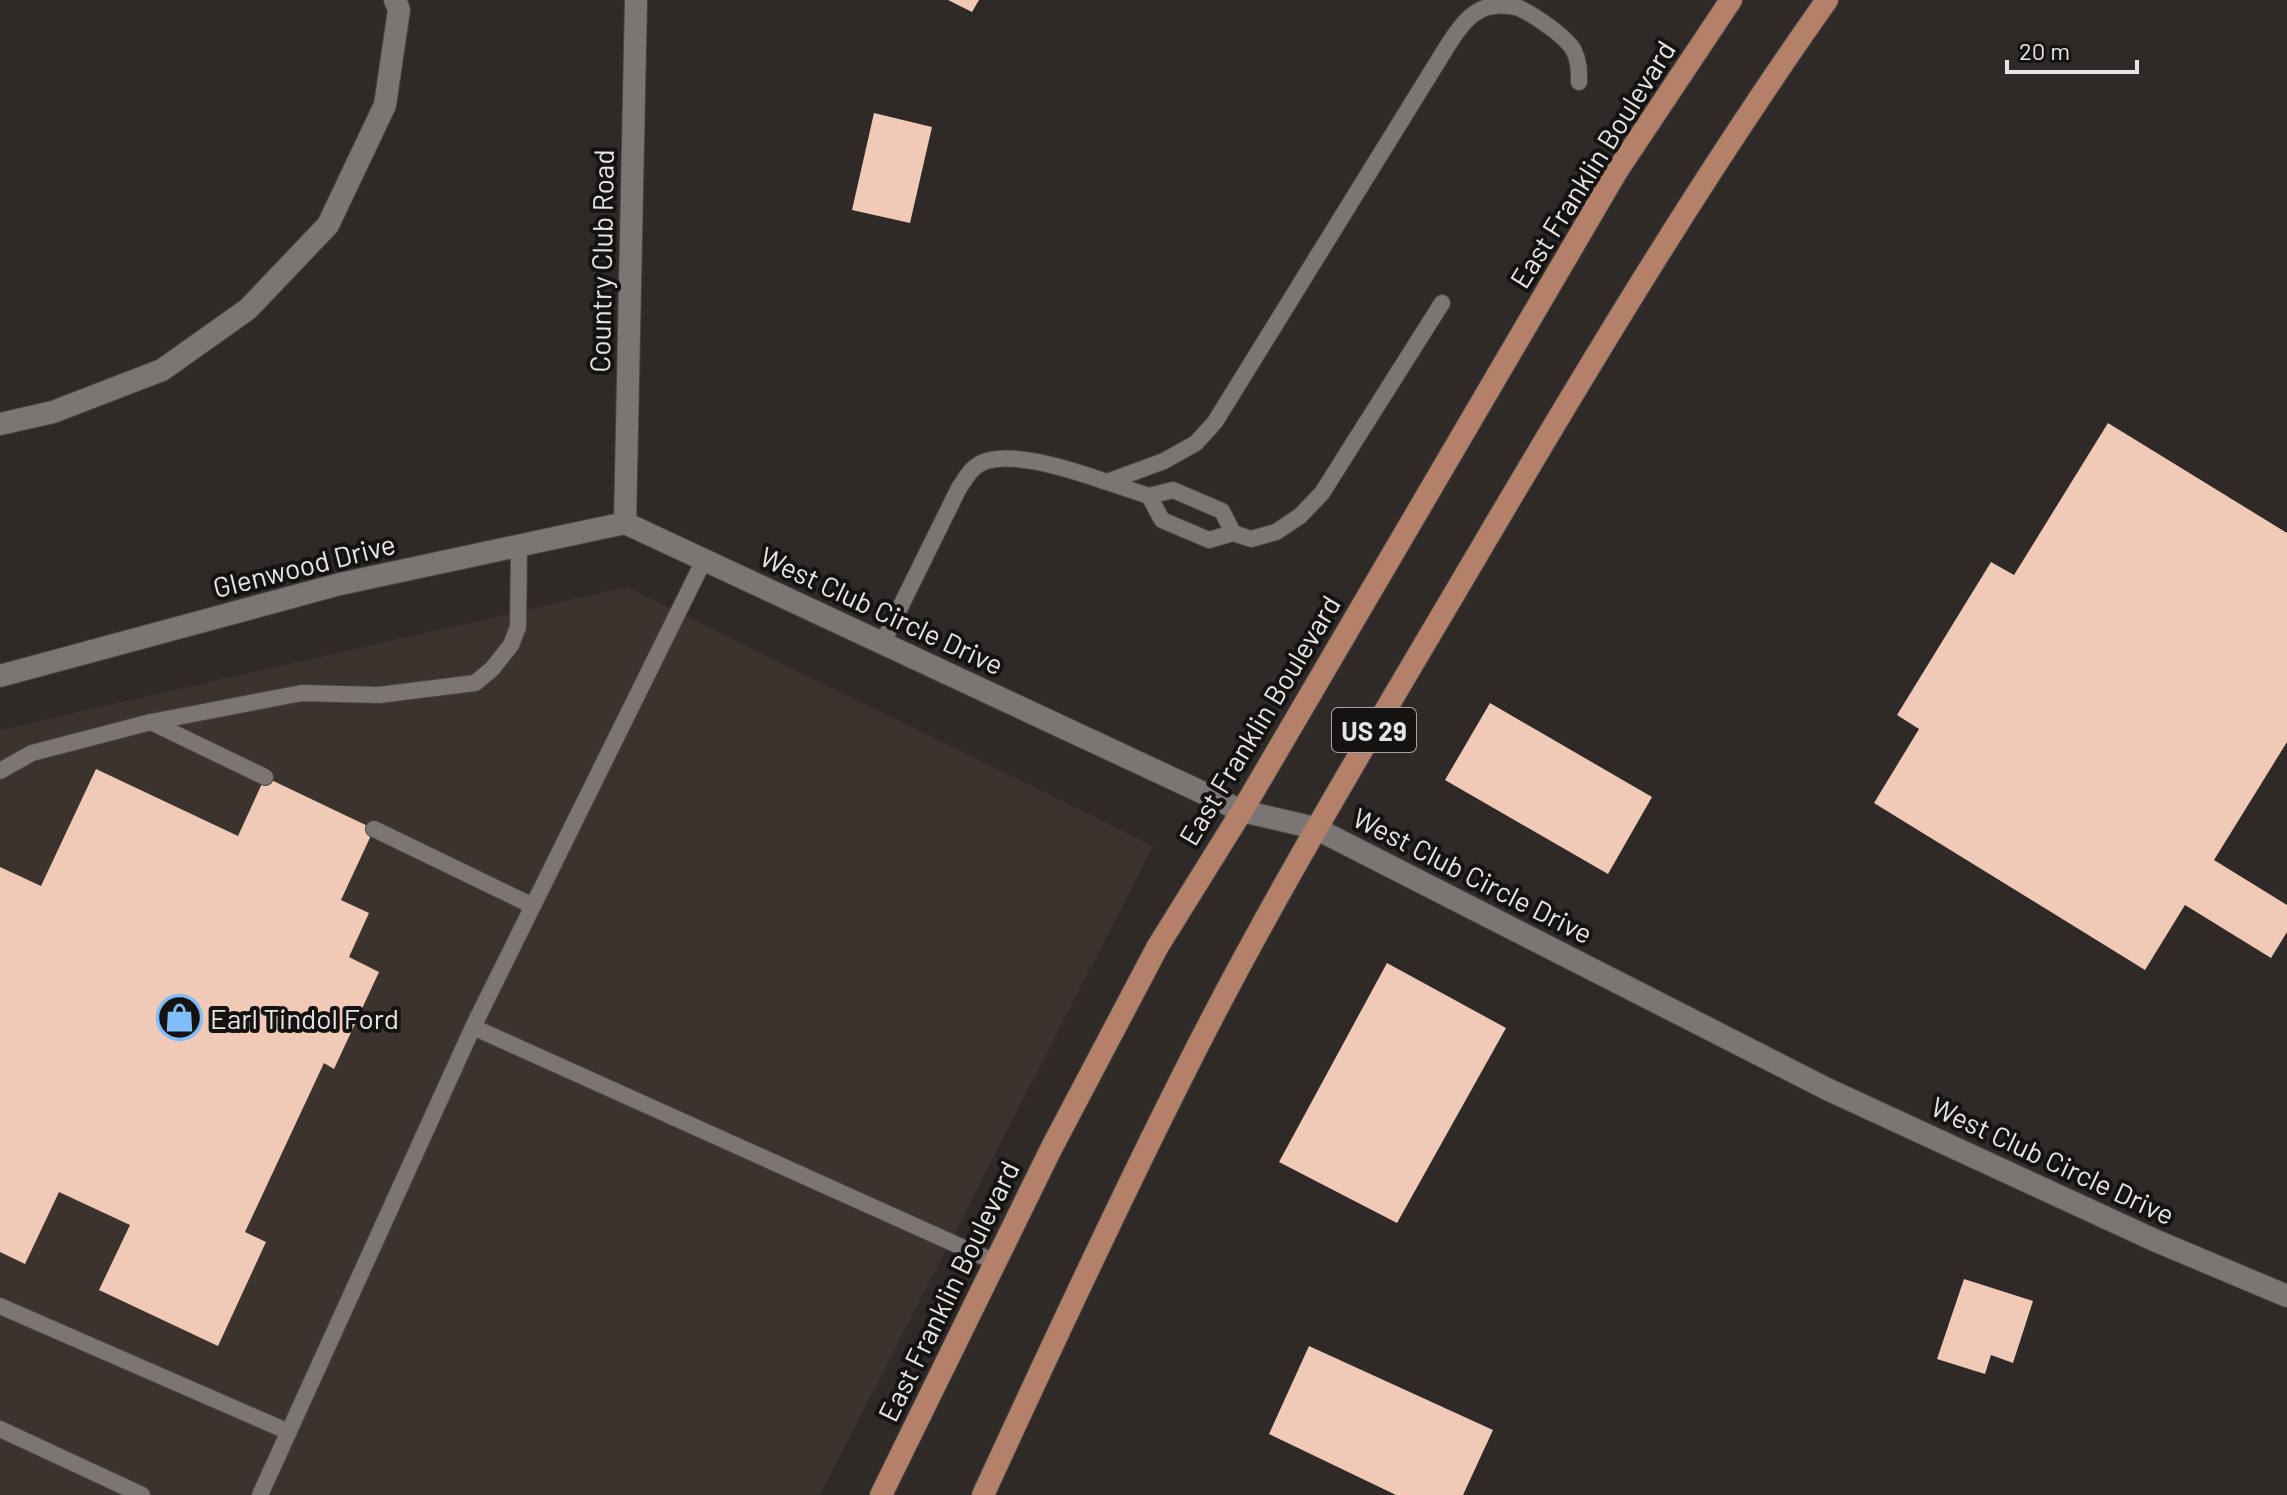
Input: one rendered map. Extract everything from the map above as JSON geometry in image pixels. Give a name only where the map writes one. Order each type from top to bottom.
[{"type":"main road","name":"East Franklin Boulevard","points":[[881,1495],[1052,1147],[1158,946],[1242,811],[1617,171],[1731,0]]},
{"type":"main road","name":"US 29","points":[[983,1495],[1181,1079],[1315,828],[1593,358],[1691,201],[1827,0]]},
{"type":"street","points":[[0,424],[53,412],[162,370],[248,309],[328,225],[385,105],[399,10],[395,0]]},
{"type":"street","name":"Country Club Road","points":[[625,523],[636,0]]},
{"type":"street","name":"Glenwood Drive","points":[[0,676],[340,584],[625,523]]},
{"type":"street","name":"West Club Circle Drive","points":[[625,523],[1242,811],[1315,828],[1827,1089],[2154,1240],[2287,1296]]},
{"type":"lane","points":[[1107,482],[1175,455],[1196,443],[1215,422],[1448,45],[1474,14],[1493,5],[1517,7],[1530,15],[1573,47],[1580,67],[1579,82]]},
{"type":"lane","points":[[1149,496],[1162,520],[1209,540],[1233,533],[1251,539],[1276,532],[1300,516],[1322,493],[1442,303]]},
{"type":"lane","points":[[882,644],[959,488],[976,466],[999,458],[1055,464],[1149,496],[1173,490],[1222,511],[1233,533]]},
{"type":"lane","points":[[0,771],[32,753],[151,722],[302,693],[379,695],[475,683],[492,669],[511,645],[518,627],[519,546]]},
{"type":"lane","points":[[260,1495],[473,1027],[704,560]]},
{"type":"lane","points":[[151,722],[265,777]]},
{"type":"lane","points":[[374,829],[533,906]]},
{"type":"lane","points":[[473,1027],[995,1262]]},
{"type":"lane","points":[[0,1306],[289,1432]]},
{"type":"lane","points":[[0,1429],[142,1495]]},
{"type":"shaded area","points":[[627,587],[1153,846],[820,1495],[0,1495],[0,730]]},
{"type":"building","points":[[948,0],[979,0],[972,12]]},
{"type":"building","points":[[874,113],[932,127],[910,223],[852,210]]},
{"type":"building","points":[[2108,423],[2287,533],[2287,742],[2214,860],[2287,905],[2287,932],[2271,958],[2185,905],[2145,970],[1874,803],[1919,729],[1897,715],[1991,562],[2014,575]]},
{"type":"building","points":[[1490,703],[1652,797],[1608,874],[1445,780]]},
{"type":"building","name":"Earl Tindol Ford","points":[[96,769],[238,836],[265,777],[374,829],[341,900],[369,913],[349,957],[379,972],[334,1069],[324,1063],[245,1232],[266,1242],[218,1346],[99,1290],[130,1225],[59,1192],[25,1264],[0,1252],[0,867],[41,886]]},
{"type":"building","points":[[1387,963],[1506,1028],[1397,1223],[1279,1162]]},
{"type":"building","points":[[1964,1279],[2033,1301],[2013,1363],[1991,1355],[1985,1374],[1937,1359]]},
{"type":"building","points":[[1309,1346],[1493,1430],[1463,1495],[1396,1495],[1269,1434]]},
{"type":"place","name":"Earl Tindol Ford","points":[[179,1018]]}]
